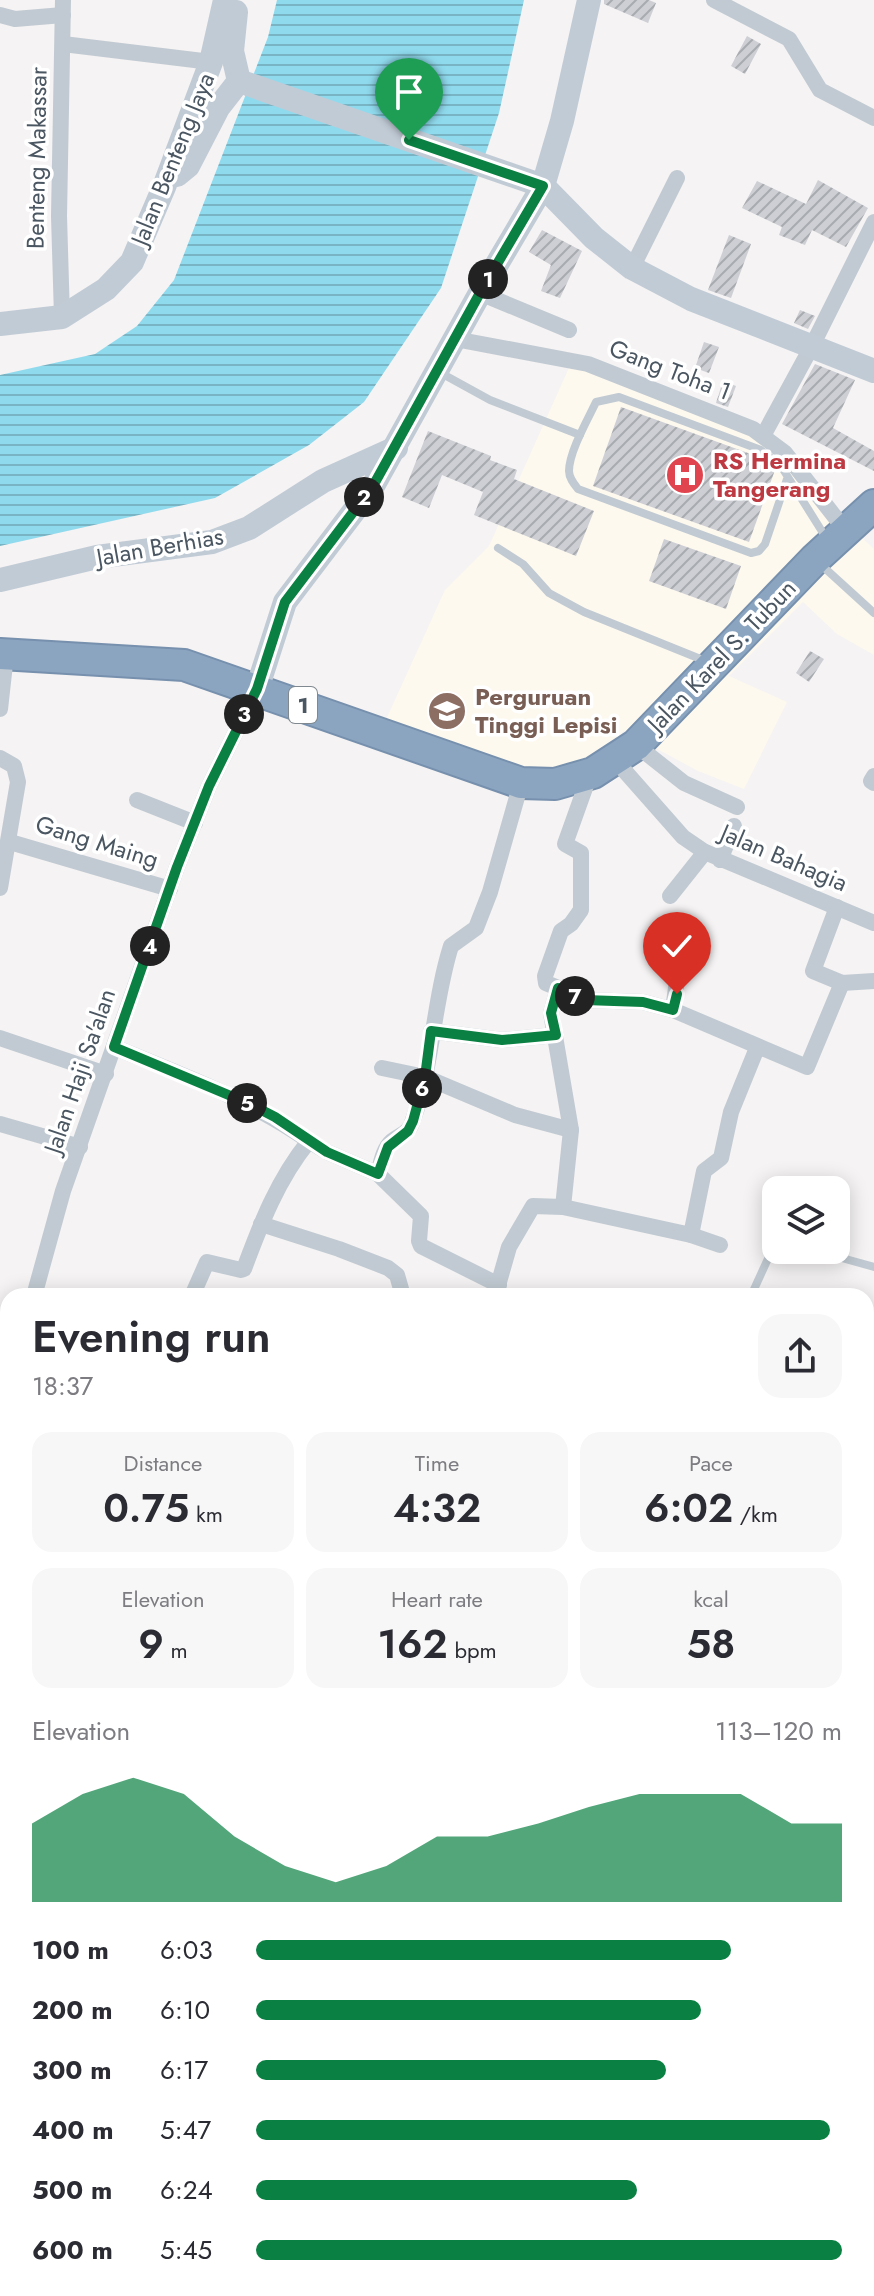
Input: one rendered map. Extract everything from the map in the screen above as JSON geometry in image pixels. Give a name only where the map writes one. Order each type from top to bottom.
[{"type":"highway","name":"Jalan Karel S. Tubun","points":[[614,760],[874,505]]},
{"type":"highway","name":"1","points":[[3,655],[184,665],[521,783],[555,784],[614,760]]},
{"type":"street","name":"Jalan Benteng Jaya","points":[[0,324],[62,317],[106,289],[132,262],[211,62],[225,0]]},
{"type":"street","points":[[238,0],[232,51],[243,82]]},
{"type":"street","points":[[257,689],[285,602],[373,486],[543,186],[562,121],[589,0]]},
{"type":"street","points":[[714,0],[789,39],[820,90],[874,118]]},
{"type":"street","points":[[0,15],[15,19],[63,8]]},
{"type":"street","name":"Benteng Makassar","points":[[62,317],[59,216],[63,8]]},
{"type":"street","points":[[63,44],[211,62]]},
{"type":"street","points":[[243,82],[543,186],[594,238],[632,268],[691,299],[874,371]]},
{"type":"street","points":[[164,187],[188,166],[218,108],[243,82]]},
{"type":"street","points":[[632,268],[677,178]]},
{"type":"street","points":[[763,436],[874,222]]},
{"type":"street","points":[[480,293],[569,330]]},
{"type":"street","name":"Gang Toha 1","points":[[455,339],[588,364],[753,429],[785,453],[830,545]]},
{"type":"street","name":"Jalan Berhias","points":[[0,580],[97,557],[212,542],[249,528],[323,481],[396,448]]},
{"type":"street","points":[[0,709],[3,655]]},
{"type":"street","name":"Jalan Haji Sa'alan","points":[[36,1288],[63,1191],[170,889],[209,786],[257,689]]},
{"type":"street","points":[[0,758],[17,770],[18,782],[0,888]]},
{"type":"street","points":[[737,807],[684,783],[614,760],[565,844],[581,853],[583,904],[577,918],[561,931],[545,976],[546,983],[585,1000],[643,1002],[673,1010],[807,1067],[842,983]]},
{"type":"street","name":"Jalan Bahagia","points":[[614,760],[683,837],[712,856],[874,923]]},
{"type":"street","points":[[874,776],[871,781],[874,783]]},
{"type":"street","points":[[378,1174],[388,1147],[408,1131],[425,1077],[431,1031],[451,946],[476,928],[490,892],[521,783]]},
{"type":"street","points":[[137,800],[195,823]]},
{"type":"street","points":[[670,896],[712,856],[734,826]]},
{"type":"street","name":"Gang Maing","points":[[10,842],[170,889]]},
{"type":"street","points":[[837,907],[813,969],[842,983],[874,981]]},
{"type":"street","points":[[672,937],[681,950],[673,1010]]},
{"type":"street","points":[[558,988],[551,1013],[571,1130],[563,1207]]},
{"type":"street","points":[[431,1031],[502,1040],[556,1035]]},
{"type":"street","points":[[0,1038],[106,1074]]},
{"type":"street","points":[[114,1047],[250,1104],[327,1152],[378,1174],[421,1216],[421,1246],[492,1288]]},
{"type":"street","points":[[691,1235],[704,1171],[721,1158],[731,1112],[757,1048]]},
{"type":"street","points":[[382,1068],[425,1077],[515,1115],[571,1130]]},
{"type":"street","points":[[0,1124],[80,1147]]},
{"type":"street","points":[[196,1288],[207,1262],[244,1269],[288,1166],[309,1141]]},
{"type":"street","points":[[498,1288],[509,1247],[533,1206],[563,1207],[691,1235],[720,1245]]},
{"type":"street","points":[[261,1224],[388,1268],[397,1275],[401,1288]]},
{"type":"lane","points":[[436,370],[490,400],[580,435]]},
{"type":"lane","points":[[787,479],[765,544],[759,551],[751,553],[578,489],[569,470],[580,435],[596,402],[619,397],[761,450],[781,466],[874,613]]},
{"type":"lane","points":[[498,548],[523,564],[549,593],[584,612],[712,664]]},
{"type":"lane","points":[[850,1260],[874,1267]]},
{"type":"lane","points":[[755,1288],[766,1264]]},
{"type":"shaded area","points":[[572,361],[769,434],[845,522],[874,549],[874,655],[837,634],[803,602],[729,676],[787,702],[744,789],[698,771],[624,731],[603,750],[544,776],[384,724],[445,590],[489,546]]},
{"type":"water","points":[[277,0],[524,0],[499,113],[441,288],[364,402],[309,445],[215,498],[0,546],[0,375],[95,354],[137,326],[174,280],[268,37]]},
{"type":"building","points":[[604,0],[649,0],[656,3],[648,23],[604,4]]},
{"type":"building","points":[[747,36],[761,44],[745,74],[731,66]]},
{"type":"building","points":[[818,180],[868,208],[846,247],[812,230],[805,245],[779,235],[782,227],[742,208],[757,181],[806,204]]},
{"type":"building","points":[[542,230],[582,251],[560,298],[541,291],[551,265],[529,252]]},
{"type":"building","points":[[729,235],[751,244],[731,298],[708,290]]},
{"type":"building","points":[[800,310],[815,316],[808,329],[794,323]]},
{"type":"building","points":[[704,342],[719,347],[709,373],[695,368]]},
{"type":"building","points":[[815,364],[855,380],[833,428],[874,451],[874,471],[782,424]]},
{"type":"building","points":[[723,381],[736,386],[728,407],[716,403]]},
{"type":"building","name":"RS Hermina Tangerang","points":[[621,407],[759,457],[775,470],[749,542],[593,486]]},
{"type":"building","points":[[428,431],[517,470],[514,479],[594,511],[576,556],[474,515],[483,492],[442,475],[429,508],[402,497]]},
{"type":"building","points":[[664,539],[741,566],[726,609],[649,581]]},
{"type":"building","points":[[810,651],[824,659],[809,682],[796,673]]},
{"type":"place","name":"RS Hermina Tangerang","points":[[685,475]]},
{"type":"place","name":"Perguruan Tinggi Lepisi","points":[[447,711]]},
{"type":"route","points":[[409,140],[543,186],[373,486],[285,602],[257,689],[209,786],[177,867],[114,1047],[250,1104],[327,1152],[378,1174],[388,1147],[408,1131],[413,1121],[425,1077],[431,1031],[502,1040],[556,1035],[551,1013],[558,988],[585,1000],[643,1002],[673,1010],[677,994]]}]
